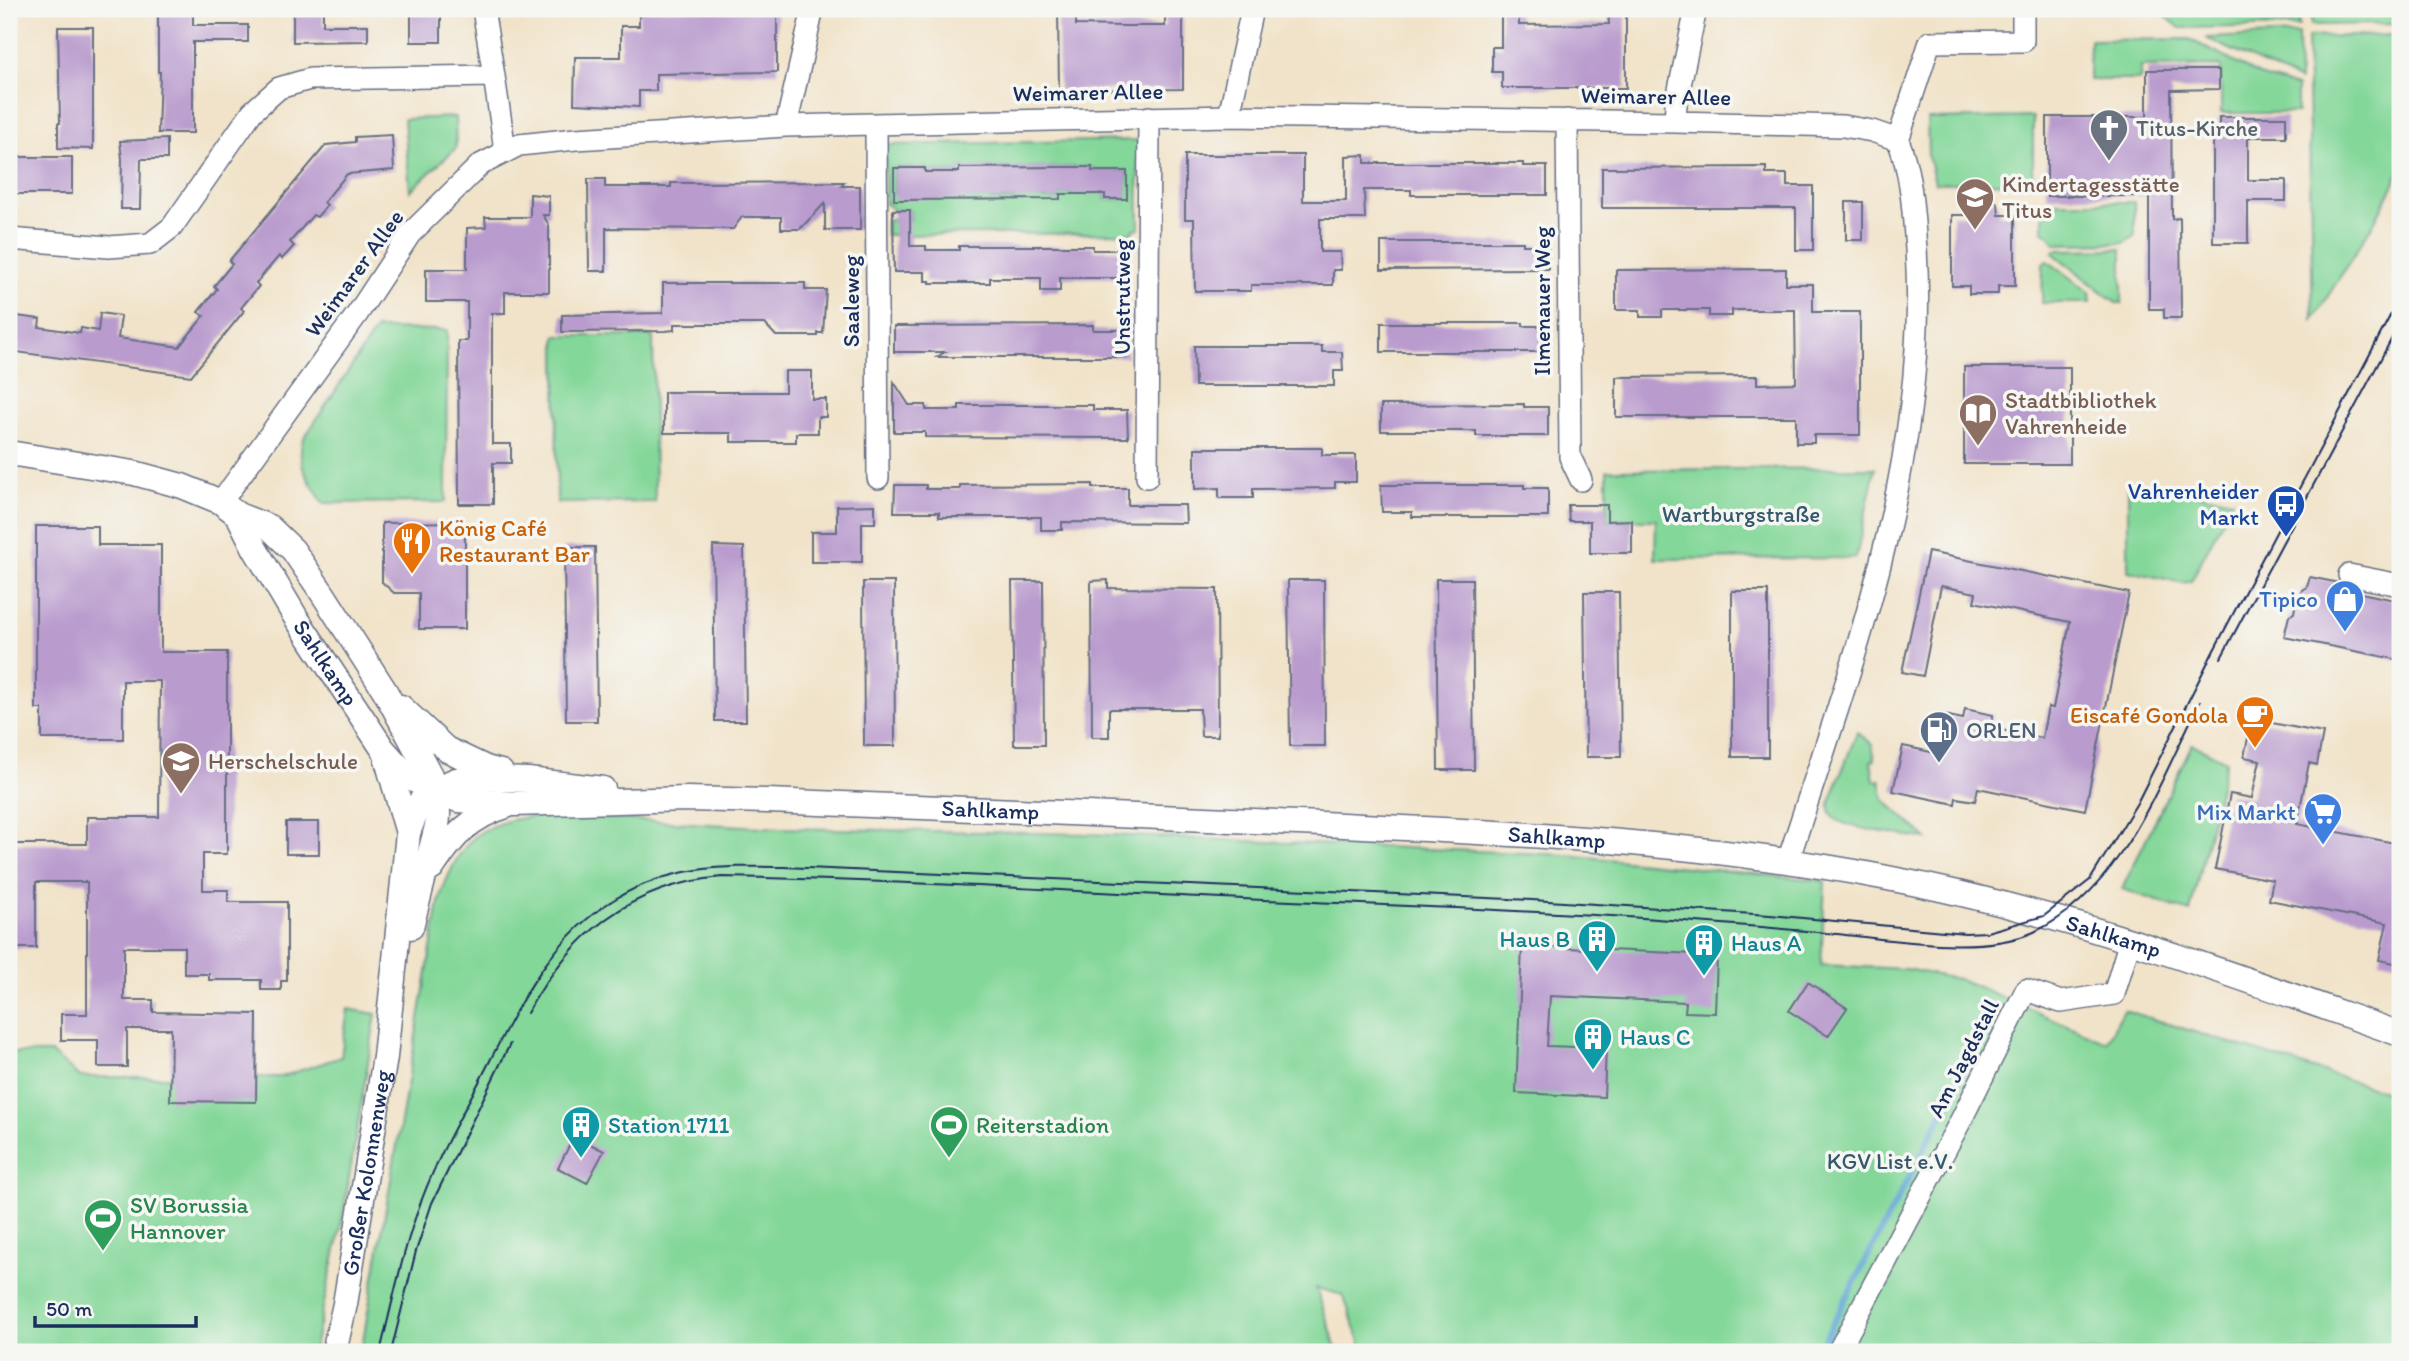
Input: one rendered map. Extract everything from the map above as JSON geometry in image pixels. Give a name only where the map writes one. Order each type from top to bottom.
[{"type":"street","points":[[483,9],[505,150]]},
{"type":"street","points":[[786,126],[813,9]]},
{"type":"street","points":[[1229,116],[1252,9]]},
{"type":"street","points":[[1675,122],[1676,104],[1696,9]]},
{"type":"street","points":[[1788,861],[1846,684],[1889,531],[1912,393],[1918,312],[1916,261],[1907,161],[1898,140],[1930,42],[2023,41],[2023,9]]},
{"type":"street","points":[[9,239],[109,247],[150,244],[172,227],[251,112],[279,88],[310,79],[494,76]]},
{"type":"street","name":"Weimarer Allee","points":[[229,508],[410,234],[480,165],[519,145],[786,126],[1229,116],[1843,126],[1872,131],[1898,140]]},
{"type":"street","name":"Unstrutweg","points":[[1147,477],[1149,117]]},
{"type":"street","name":"Ilmenauer Weg","points":[[1567,120],[1570,457],[1581,480]]},
{"type":"street","name":"Saaleweg","points":[[876,124],[878,478]]},
{"type":"street","name":"Sahlkamp","points":[[9,453],[134,474],[182,486],[269,527],[293,550],[385,691],[435,789]]},
{"type":"street","name":"Sahlkamp","points":[[229,508],[295,616],[383,749],[409,778],[458,800],[513,804],[687,799],[1499,832],[1627,842],[1788,861],[1883,877],[1986,899],[2130,940],[2400,1034]]},
{"type":"street","points":[[2349,575],[2400,585]]},
{"type":"street","name":"Sahlkamp","points":[[385,691],[446,749],[486,768],[528,780]]},
{"type":"street","name":"Großer Kolonnenweg","points":[[383,749],[408,833]]},
{"type":"street","name":"Sahlkamp","points":[[435,789],[468,778],[528,780],[687,799]]},
{"type":"street","name":"Großer Kolonnenweg","points":[[334,1352],[345,1304],[383,1069],[408,833],[420,802],[435,789]]},
{"type":"street","name":"Großer Kolonnenweg","points":[[392,992],[439,817],[435,789]]},
{"type":"street","name":"Sahlkamp","points":[[420,886],[451,840],[464,827],[488,811],[513,804]]},
{"type":"street","name":"Am Jagdstall","points":[[1838,1352],[1960,1122],[2025,990],[2061,1002],[2114,993],[2130,940]]},
{"type":"green space","points":[[2156,9],[2298,9],[2299,26],[2180,28]]},
{"type":"green space","points":[[2311,9],[2400,9],[2400,24],[2311,25]]},
{"type":"green space","points":[[2298,34],[2299,81],[2206,38]]},
{"type":"green space","points":[[2400,35],[2400,172],[2375,221],[2313,320],[2307,37]]},
{"type":"green space","points":[[2189,39],[2265,78],[2297,87],[2297,113],[2221,113],[2221,66],[2141,67],[2140,80],[2089,80],[2090,40]]},
{"type":"green space","points":[[455,117],[456,148],[410,191],[404,119]]},
{"type":"green space","points":[[2033,117],[2033,182],[1935,183],[1928,156],[1927,119]]},
{"type":"green space","points":[[1138,140],[1139,229],[1134,229],[1133,233],[886,235],[886,220],[910,220],[910,210],[891,210],[891,207],[885,204],[885,145]],"holes":[[[1092,167],[1092,171],[1127,171],[1126,199],[1105,199],[1105,193],[1060,194],[1059,199],[1041,199],[1041,194],[1009,200],[990,200],[990,194],[894,194],[894,168],[959,172],[960,168]]]},
{"type":"green space","points":[[2043,202],[2134,202],[2135,235],[2124,243],[2055,244],[2049,234],[2043,231]]},
{"type":"green space","points":[[2122,249],[2122,303],[2116,303],[2053,253],[2055,250]]},
{"type":"green space","points":[[2048,261],[2090,293],[2091,303],[2042,303],[2043,263]]},
{"type":"green space","points":[[376,329],[447,330],[446,502],[323,503],[305,473],[301,457],[303,440]]},
{"type":"green space","points":[[556,336],[653,336],[655,502],[557,503]]},
{"type":"green space","name":"Wartburgstraße","points":[[1875,468],[1856,558],[1655,559],[1656,520],[1607,520],[1607,470]]},
{"type":"green space","points":[[2128,483],[2233,500],[2191,581],[2184,583],[2128,571]]},
{"type":"green space","points":[[9,515],[16,515],[16,564],[9,564]]},
{"type":"green space","points":[[1857,732],[1872,744],[1875,760],[1871,761],[1874,781],[1880,780],[1884,800],[1927,839],[1857,827],[1839,821],[1832,815],[1830,802]]},
{"type":"green space","points":[[2192,744],[2226,761],[2190,912],[2122,889]]},
{"type":"green space","name":"KGV List e.V.","points":[[547,815],[779,828],[1088,834],[1567,855],[1825,881],[1821,965],[1906,969],[1962,980],[2106,1042],[2124,1010],[2400,1096],[2400,1352],[1364,1352],[1343,1295],[1316,1288],[1338,1352],[361,1352],[440,897],[457,859],[477,835],[505,822]]},
{"type":"green space","points":[[348,1009],[376,1014],[341,1227],[313,1352],[9,1352],[9,1053],[51,1053],[80,1077],[281,1077],[341,1057]]},
{"type":"building","points":[[293,9],[323,9],[323,25],[368,25],[368,41],[293,42]]},
{"type":"building","points":[[411,9],[441,9],[441,42],[411,42]]},
{"type":"building","points":[[639,9],[777,9],[777,72],[656,74],[656,91],[639,91],[639,107],[574,104],[575,57],[621,57],[621,26],[639,26]]},
{"type":"building","points":[[1058,9],[1076,9],[1076,25],[1165,26],[1165,9],[1183,9],[1183,89],[1059,90]]},
{"type":"building","points":[[1501,9],[1519,9],[1519,25],[1609,24],[1608,9],[1626,9],[1626,88],[1502,88],[1502,72],[1492,72],[1492,47],[1501,47]]},
{"type":"building","points":[[158,10],[193,10],[193,25],[248,25],[248,42],[193,42],[193,133],[158,133]]},
{"type":"building","points":[[58,27],[93,27],[93,149],[58,148]]},
{"type":"building","name":"Titus-Kirche","points":[[2147,70],[2219,70],[2219,89],[2171,90],[2172,219],[2180,218],[2181,318],[2164,318],[2164,309],[2149,309],[2149,196],[2047,196],[2047,117],[2147,117]]},
{"type":"building","points":[[2219,117],[2286,117],[2286,137],[2248,137],[2248,180],[2286,180],[2286,201],[2248,201],[2248,243],[2213,243],[2213,137],[2219,137]]},
{"type":"building","points":[[392,135],[394,170],[347,174],[324,202],[327,205],[317,217],[313,215],[290,242],[294,246],[282,259],[279,256],[256,283],[259,286],[241,308],[244,311],[191,376],[9,351],[9,315],[40,319],[39,327],[80,333],[81,328],[98,331],[100,313],[121,316],[118,338],[179,347],[204,316],[198,312],[217,289],[214,286],[232,264],[229,261],[326,145],[355,142],[355,137]]},
{"type":"building","points":[[167,139],[167,159],[141,159],[140,209],[121,209],[120,141]]},
{"type":"building","points":[[1185,155],[1303,155],[1303,201],[1346,201],[1346,156],[1365,155],[1365,163],[1523,163],[1523,166],[1547,166],[1547,195],[1411,195],[1411,190],[1364,190],[1365,219],[1320,219],[1320,252],[1340,252],[1341,270],[1333,270],[1333,285],[1251,285],[1251,291],[1195,291],[1194,219],[1185,219]]},
{"type":"building","points":[[10,157],[72,157],[72,194],[10,194]]},
{"type":"building","points":[[1092,167],[1092,171],[1127,171],[1127,199],[1105,199],[1105,194],[1060,194],[1060,199],[894,200],[894,168],[959,172],[959,168]]},
{"type":"building","points":[[1766,167],[1766,174],[1787,174],[1787,186],[1813,186],[1813,250],[1796,250],[1796,208],[1602,208],[1602,168]]},
{"type":"building","points":[[588,179],[605,179],[605,187],[671,187],[671,183],[844,182],[841,186],[860,186],[860,230],[825,230],[825,203],[800,229],[781,229],[781,217],[742,217],[733,229],[606,228],[606,271],[589,271]]},
{"type":"building","points":[[530,194],[549,196],[549,215],[543,215],[549,225],[549,292],[505,292],[505,313],[492,313],[492,444],[511,444],[511,463],[493,463],[493,504],[459,504],[458,341],[467,341],[467,302],[426,302],[426,269],[467,269],[467,228],[486,227],[485,217],[530,217]]},
{"type":"building","points":[[1985,198],[1998,203],[1999,215],[2015,215],[2015,286],[1998,286],[1998,294],[1969,294],[1969,286],[1952,286],[1952,215],[1969,215],[1969,204]]},
{"type":"building","points":[[1846,202],[1863,202],[1863,240],[1846,240]]},
{"type":"building","points":[[893,210],[910,210],[910,246],[926,246],[926,250],[959,250],[959,246],[1093,246],[1093,250],[1127,250],[1127,278],[1060,278],[1060,291],[1041,291],[1041,278],[990,278],[990,283],[930,283],[925,281],[925,272],[894,272]]},
{"type":"building","points":[[1381,242],[1523,242],[1523,245],[1548,245],[1548,269],[1381,270]]},
{"type":"building","points":[[1786,269],[1786,284],[1813,284],[1813,312],[1860,312],[1860,435],[1814,435],[1814,443],[1796,443],[1796,417],[1616,417],[1616,377],[1757,376],[1757,384],[1796,383],[1795,310],[1732,310],[1732,316],[1709,316],[1709,310],[1662,310],[1662,317],[1640,317],[1640,310],[1616,310],[1616,270]]},
{"type":"building","points":[[663,283],[805,283],[805,290],[826,290],[823,333],[818,333],[818,336],[776,336],[765,324],[674,324],[674,330],[665,331],[562,332],[562,315],[663,313]]},
{"type":"building","points":[[1381,323],[1523,323],[1523,326],[1548,326],[1548,352],[1381,352]]},
{"type":"building","points":[[1093,325],[1093,330],[1127,330],[1127,357],[937,357],[945,352],[894,352],[894,326]]},
{"type":"building","points":[[1194,346],[1322,346],[1322,352],[1342,352],[1343,371],[1334,371],[1334,386],[1195,386]]},
{"type":"building","points":[[1964,367],[2070,367],[2070,464],[1964,464]]},
{"type":"building","points":[[785,371],[812,371],[812,399],[826,399],[826,417],[818,417],[818,433],[796,433],[796,442],[731,442],[731,433],[664,433],[664,392],[785,392]]},
{"type":"building","points":[[894,382],[909,405],[926,405],[926,410],[959,410],[959,405],[1093,405],[1093,410],[1127,410],[1128,438],[925,437],[925,432],[894,432]]},
{"type":"building","points":[[1524,404],[1524,407],[1548,407],[1548,436],[1476,436],[1476,431],[1381,431],[1381,405]]},
{"type":"building","points":[[1195,448],[1322,448],[1322,455],[1356,455],[1356,482],[1335,482],[1335,488],[1253,489],[1253,498],[1219,498],[1219,488],[1195,489]]},
{"type":"building","points":[[1093,484],[1093,488],[1128,488],[1128,505],[1185,505],[1186,523],[1062,522],[1062,530],[1041,530],[1041,517],[939,517],[939,512],[894,512],[895,485],[960,489],[960,485]]},
{"type":"building","points":[[1381,485],[1524,485],[1524,488],[1548,488],[1548,517],[1412,517],[1412,512],[1382,512]]},
{"type":"building","points":[[875,505],[875,523],[862,523],[862,562],[811,562],[811,532],[837,532],[837,506]]},
{"type":"building","points":[[1568,505],[1607,505],[1607,521],[1632,520],[1632,553],[1590,553],[1590,521],[1569,521]]},
{"type":"building","points":[[465,522],[465,629],[419,629],[419,593],[394,593],[382,582],[382,523]]},
{"type":"building","points":[[36,526],[98,526],[98,545],[161,545],[161,652],[227,652],[227,854],[203,854],[203,890],[228,890],[228,902],[287,902],[287,981],[281,981],[281,990],[261,990],[261,980],[209,980],[209,974],[184,974],[184,947],[124,947],[124,1000],[153,1000],[153,1012],[257,1014],[256,1102],[170,1101],[171,1029],[127,1029],[127,1067],[98,1067],[98,1040],[61,1040],[61,1014],[87,1014],[87,882],[36,882],[36,948],[9,948],[9,844],[87,844],[87,817],[159,817],[160,681],[123,681],[123,739],[42,739],[42,709],[36,709]]},
{"type":"building","points":[[713,546],[744,547],[746,721],[715,721]]},
{"type":"building","points":[[564,547],[595,547],[597,721],[566,721]]},
{"type":"building","points":[[1928,552],[2129,593],[2085,810],[1978,788],[1975,801],[1956,798],[1955,804],[1893,791],[1903,746],[1931,752],[1939,714],[1963,719],[1965,709],[1993,715],[1991,728],[2042,738],[2048,707],[2053,708],[2070,622],[1974,602],[1976,593],[1941,586],[1923,676],[1902,672]]},
{"type":"building","points":[[2310,577],[2339,583],[2337,588],[2400,601],[2400,660],[2284,637],[2289,616],[2294,613],[2296,601],[2307,587]]},
{"type":"building","points":[[1436,579],[1472,579],[1474,770],[1438,770]]},
{"type":"building","points":[[1108,580],[1108,588],[1217,589],[1218,736],[1201,736],[1200,709],[1109,709],[1109,737],[1092,737],[1091,581]]},
{"type":"building","points":[[1288,580],[1324,580],[1325,746],[1290,746]]},
{"type":"building","points":[[1012,581],[1043,581],[1044,745],[1014,745]]},
{"type":"building","points":[[863,582],[894,582],[895,746],[864,746]]},
{"type":"building","points":[[1732,591],[1768,591],[1768,757],[1732,757]]},
{"type":"building","points":[[1584,592],[1619,592],[1621,757],[1586,757]]},
{"type":"building","points":[[2252,719],[2323,733],[2317,765],[2309,763],[2297,824],[2400,844],[2400,964],[2379,960],[2387,923],[2269,900],[2273,880],[2215,869],[2230,794],[2252,798],[2260,760],[2244,757]]},
{"type":"building","points":[[286,822],[319,822],[319,854],[286,854]]},
{"type":"building","points":[[1522,946],[1717,955],[1715,1013],[1685,1012],[1686,1002],[1550,996],[1547,1046],[1606,1048],[1604,1097],[1516,1093]]},
{"type":"building","points":[[1808,982],[1847,1008],[1828,1036],[1789,1011]]},
{"type":"building","name":"Station 1711","points":[[574,1136],[604,1151],[587,1183],[558,1168]]},
{"type":"waterway","points":[[1818,1352],[1998,1007]]},
{"type":"tram line","points":[[380,1352],[404,1255],[428,1184],[455,1126],[534,981],[551,957],[591,916],[636,888],[677,874],[718,868],[784,867],[1532,900],[1770,915],[1965,933],[1987,932],[2044,916],[2090,880],[2137,803],[2213,652],[2400,297]]},
{"type":"tram line","points":[[2221,658],[2400,323]]},
{"type":"tram line","points":[[527,1013],[563,960],[606,919],[631,903],[659,891],[689,882],[722,877],[1548,912],[1742,925],[1931,944],[1959,945],[2011,939],[2034,932],[2064,914],[2091,891],[2114,863],[2152,800],[2200,702]]},
{"type":"tram line","points":[[391,1352],[416,1251],[432,1203],[510,1044]]},
{"type":"place","name":"Titus-Kirche","points":[[2109,162]]},
{"type":"place","name":"Kindertagesstätte Titus","points":[[1975,231]]},
{"type":"place","name":"Stadtbibliothek Vahrenheide","points":[[1978,447]]},
{"type":"place","name":"Vahrenheider Markt","points":[[2286,538]]},
{"type":"place","name":"König Café Restaurant Bar","points":[[412,575]]},
{"type":"place","name":"Tipico","points":[[2345,633]]},
{"type":"place","name":"Eiscafé Gondola","points":[[2255,749]]},
{"type":"place","name":"ORLEN","points":[[1939,764]]},
{"type":"place","name":"Herschelschule","points":[[181,795]]},
{"type":"place","name":"Mix Markt","points":[[2323,846]]},
{"type":"place","name":"Haus B","points":[[1597,973]]},
{"type":"place","name":"Haus A","points":[[1704,977]]},
{"type":"place","name":"Haus C","points":[[1593,1071]]},
{"type":"place","name":"Station 1711","points":[[581,1159]]},
{"type":"place","name":"Reiterstadion","points":[[949,1159]]},
{"type":"place","name":"SV Borussia Hannover","points":[[103,1252]]}]
